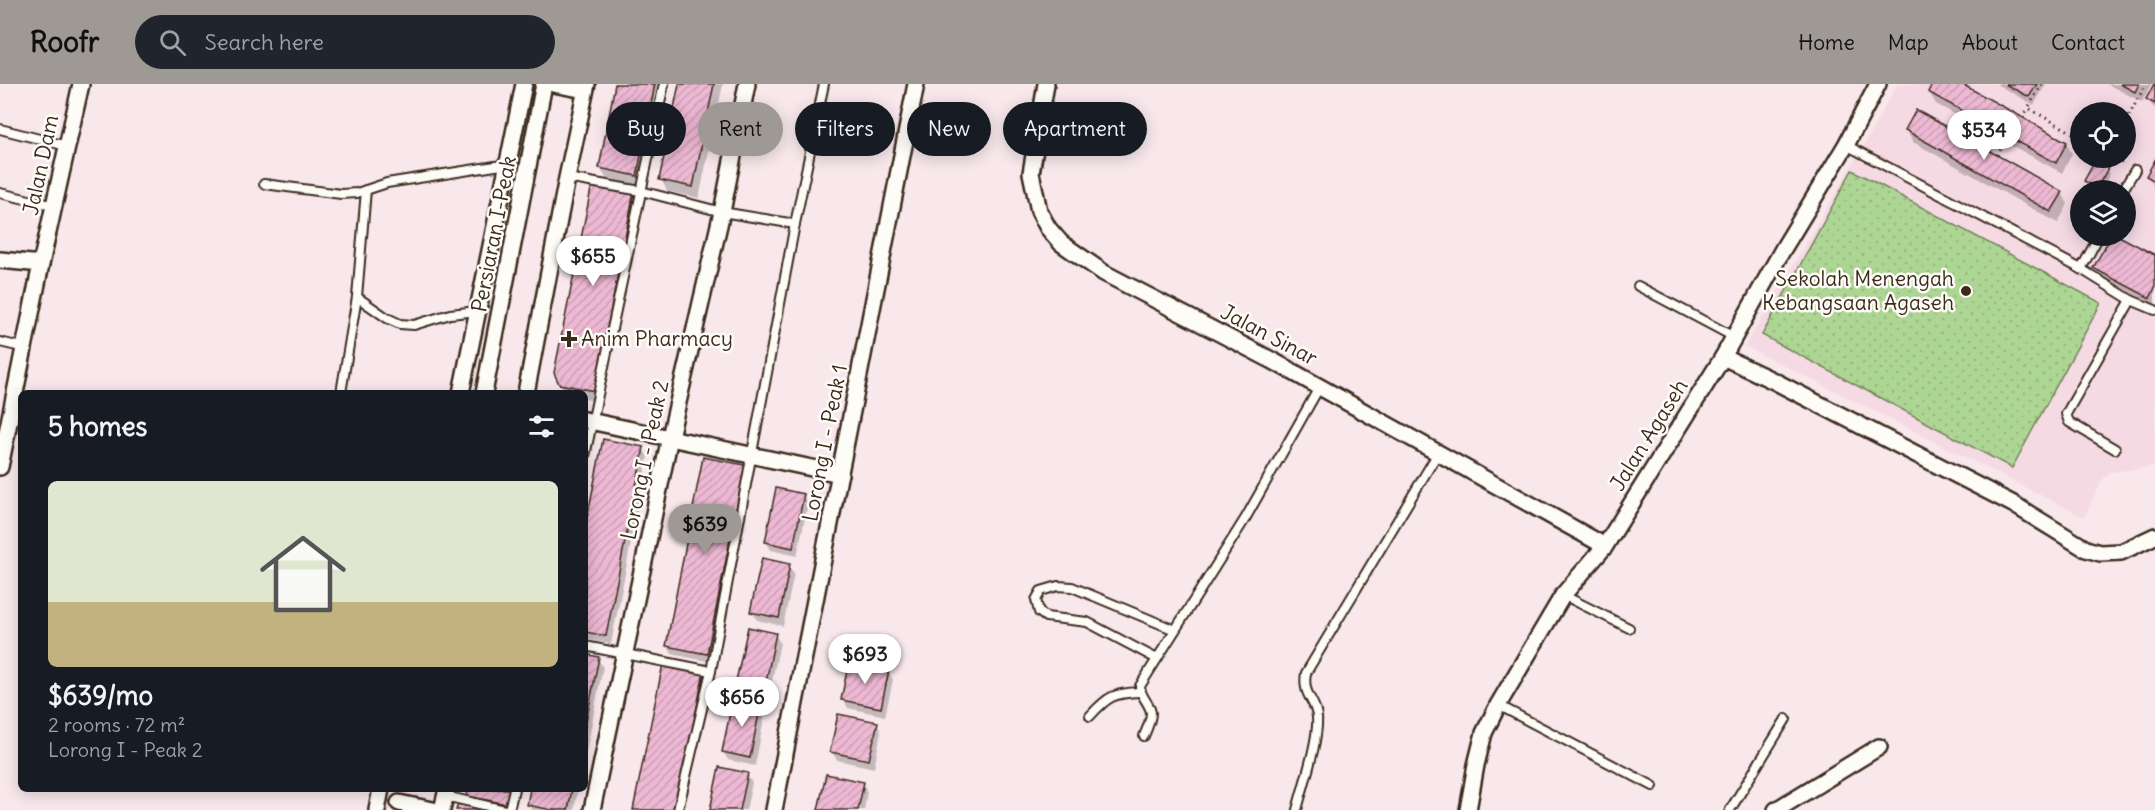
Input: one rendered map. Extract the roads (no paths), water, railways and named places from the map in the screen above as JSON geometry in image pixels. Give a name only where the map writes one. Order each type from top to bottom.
[{"type":"street","name":"Jalan Dam","points":[[0,467],[41,264],[81,84]]},
{"type":"street","points":[[462,390],[524,84]]},
{"type":"street","name":"Persiaran I-Peak","points":[[485,390],[544,84]]},
{"type":"street","points":[[527,390],[586,87],[553,84]]},
{"type":"street","name":"Lorong I - Peak 2","points":[[592,810],[670,437],[722,212],[747,84]]},
{"type":"street","name":"Lorong I - Peak 1","points":[[774,810],[916,84]]},
{"type":"street","name":"Jalan Sinar","points":[[1046,84],[1031,173],[1039,211],[1047,228],[1061,243],[1104,273],[1320,386],[1605,546]]},
{"type":"street","name":"Jalan Agaseh","points":[[1468,810],[1484,733],[1498,705],[1563,595],[1605,546],[1723,357],[1878,84]]},
{"type":"street","points":[[0,260],[41,264]]},
{"type":"street","points":[[1723,357],[2013,504],[2086,549],[2100,553],[2121,552],[2155,536]]},
{"type":"street","points":[[589,421],[840,474]]},
{"type":"street","points":[[1776,810],[1879,747]]},
{"type":"street","points":[[377,810],[380,792]]},
{"type":"street","points":[[400,801],[432,810]]},
{"type":"lane","points":[[589,421],[664,84]]},
{"type":"lane","points":[[678,810],[711,671],[795,224],[824,84]]},
{"type":"lane","points":[[0,129],[67,146]]},
{"type":"lane","points":[[1845,145],[2080,269],[2131,300],[2155,310]]},
{"type":"lane","points":[[264,184],[341,194],[357,193],[387,183],[508,164]]},
{"type":"lane","points":[[2128,180],[2134,170]]},
{"type":"lane","points":[[567,178],[641,191],[722,212],[795,224]]},
{"type":"lane","points":[[342,390],[357,297],[366,190]]},
{"type":"lane","points":[[0,193],[54,206]]},
{"type":"lane","points":[[2080,269],[2093,246]]},
{"type":"lane","points":[[1638,286],[1734,337]]},
{"type":"lane","points":[[357,297],[387,318],[400,324],[414,325],[450,314],[478,311]]},
{"type":"lane","points":[[2115,449],[2069,422],[2066,414],[2131,300]]},
{"type":"lane","points":[[0,342],[25,348]]},
{"type":"lane","points":[[1144,736],[1151,710],[1140,692],[1140,686],[1245,519],[1320,386]]},
{"type":"lane","points":[[1297,810],[1317,729],[1317,714],[1304,684],[1306,673],[1438,453]]},
{"type":"lane","points":[[1158,659],[1087,622],[1046,617],[1039,612],[1036,600],[1041,591],[1058,586],[1072,587],[1175,630]]},
{"type":"lane","points":[[1563,595],[1629,628]]},
{"type":"lane","points":[[588,647],[711,671]]},
{"type":"lane","points":[[1090,716],[1104,700],[1118,693],[1140,692]]},
{"type":"lane","points":[[1498,705],[1653,786]]},
{"type":"lane","points":[[1730,810],[1786,719]]},
{"type":"lane","points":[[445,798],[507,810],[513,792]]},
{"type":"place","name":"Sekolah Menengah Kebangsaan Agaseh","points":[[1966,291]]},
{"type":"place","name":"Anim Pharmacy","points":[[569,339]]}]
